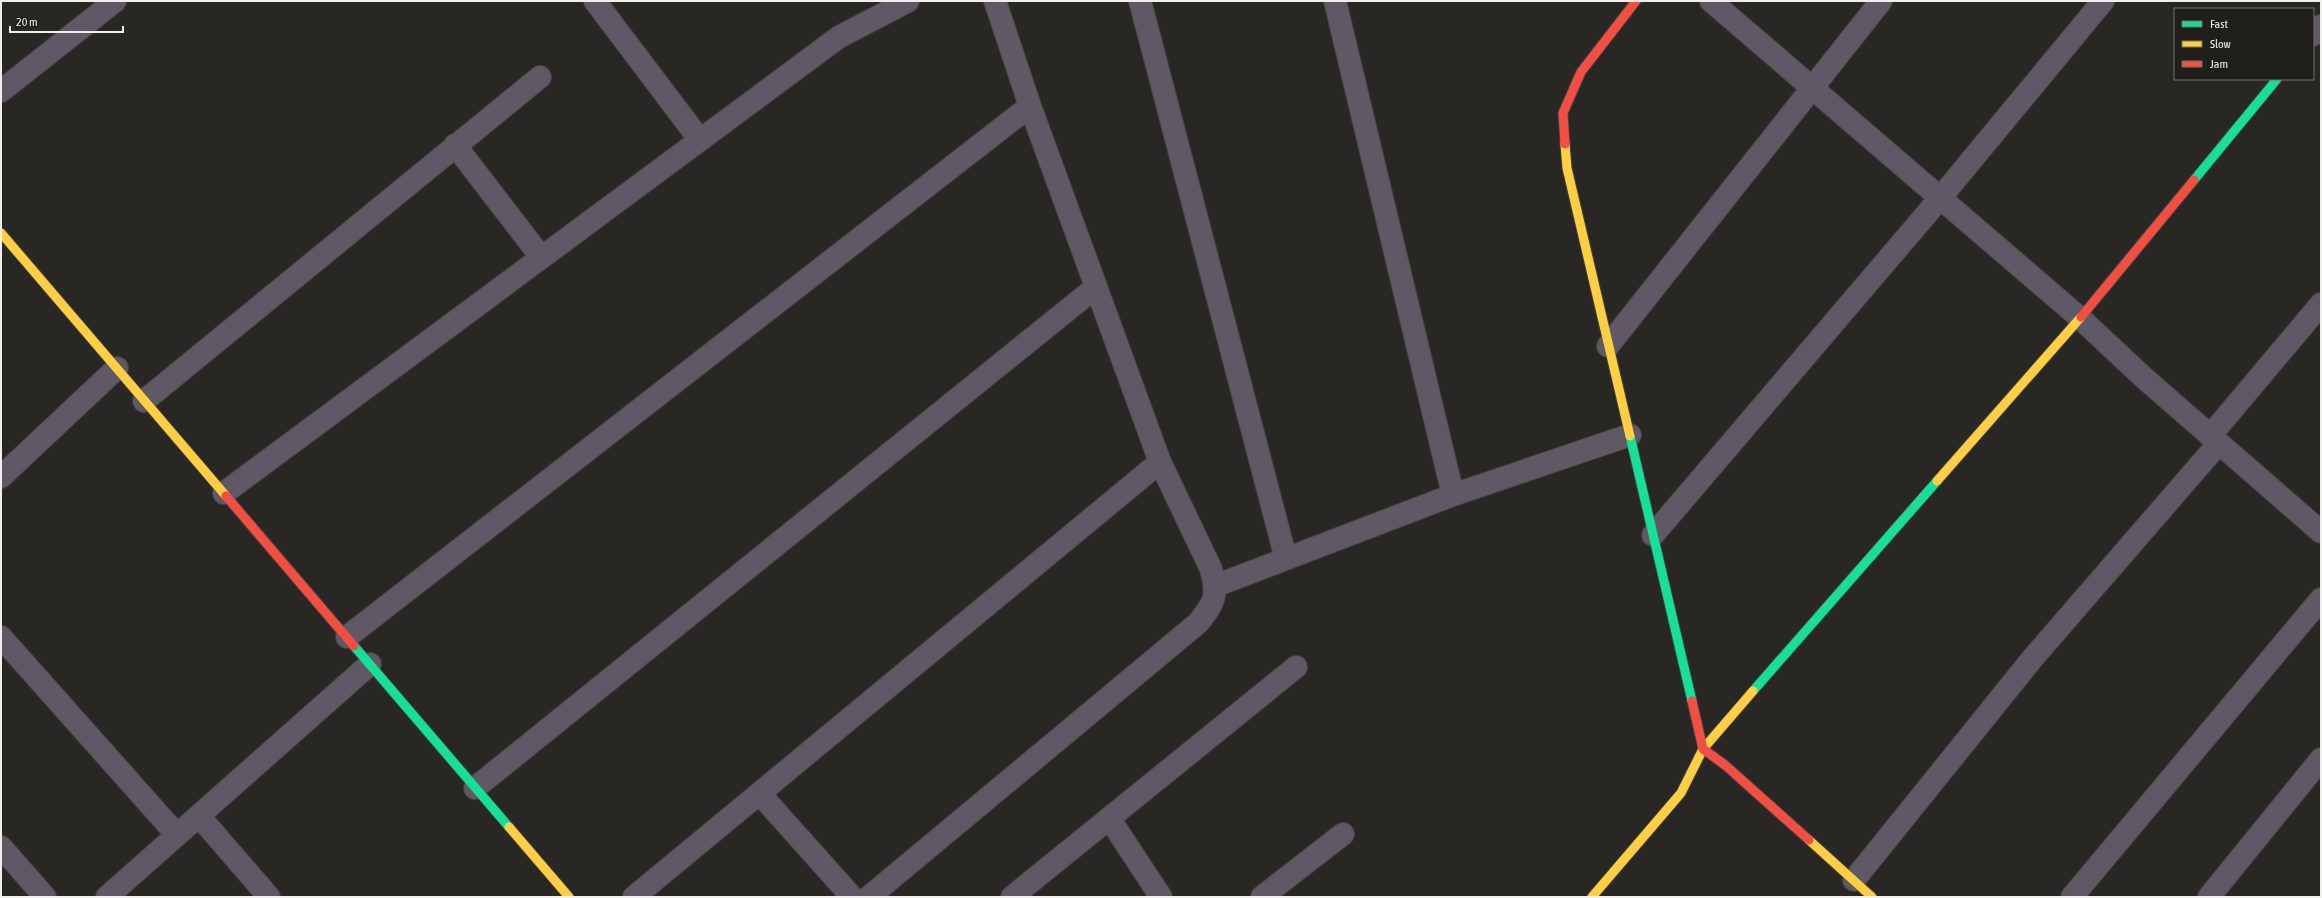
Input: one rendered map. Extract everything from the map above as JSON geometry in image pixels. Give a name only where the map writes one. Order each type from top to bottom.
[{"type":"street","points":[[1,92],[115,1]]},
{"type":"street","points":[[595,1],[700,140]]},
{"type":"street","points":[[224,493],[839,37],[886,6],[908,1]]},
{"type":"street","points":[[869,897],[1198,623],[1212,605],[1215,586],[1210,569],[1160,462],[1030,106],[995,1]]},
{"type":"street","points":[[1140,1],[1286,559]]},
{"type":"street","points":[[1335,1],[1453,495]]},
{"type":"street","points":[[1636,1],[1581,72],[1562,113],[1567,168],[1703,749],[1725,765],[1872,897]]},
{"type":"street","points":[[1711,1],[1941,197],[2080,318],[2214,440],[2321,532]]},
{"type":"street","points":[[1608,346],[1813,89],[1881,1]]},
{"type":"street","points":[[1653,535],[1941,197],[2103,1]]},
{"type":"street","points":[[2314,34],[2321,26]]},
{"type":"street","points":[[144,401],[540,77]]},
{"type":"street","points":[[1592,897],[1681,793],[1703,749],[2080,318],[2276,80]]},
{"type":"street","points":[[347,638],[1030,106]]},
{"type":"street","points":[[455,145],[542,257]]},
{"type":"street","points":[[1,233],[569,897]]},
{"type":"street","points":[[475,788],[1096,287]]},
{"type":"street","points":[[1854,880],[2032,659],[2214,440],[2321,304]]},
{"type":"street","points":[[1,477],[116,368]]},
{"type":"street","points":[[1215,586],[1453,495],[1630,435]]},
{"type":"street","points":[[634,897],[1160,462]]},
{"type":"street","points":[[2072,897],[2321,599]]},
{"type":"street","points":[[1,637],[177,835]]},
{"type":"street","points":[[107,897],[370,664]]},
{"type":"street","points":[[1012,897],[1296,667]]},
{"type":"street","points":[[2209,897],[2321,759]]},
{"type":"street","points":[[760,794],[852,897]]},
{"type":"street","points":[[199,816],[269,897]]},
{"type":"street","points":[[1109,818],[1161,897]]},
{"type":"street","points":[[1262,897],[1343,834]]},
{"type":"street","points":[[1,847],[45,897]]},
{"type":"traffic: fast","points":[[2194,180],[2276,80]]},
{"type":"traffic: fast","points":[[1630,436],[1692,701]]},
{"type":"traffic: fast","points":[[1753,691],[1937,481]]},
{"type":"traffic: fast","points":[[354,646],[509,827]]},
{"type":"traffic: slow","points":[[1565,144],[1567,168],[1630,436]]},
{"type":"traffic: slow","points":[[1,233],[226,496]]},
{"type":"traffic: slow","points":[[1937,481],[2081,317]]},
{"type":"traffic: slow","points":[[1592,897],[1681,793],[1703,749],[1753,691]]},
{"type":"traffic: slow","points":[[509,827],[569,897]]},
{"type":"traffic: slow","points":[[1809,840],[1872,897]]},
{"type":"traffic: jam","points":[[1565,144],[1563,113],[1581,72],[1636,1]]},
{"type":"traffic: jam","points":[[2081,317],[2194,180]]},
{"type":"traffic: jam","points":[[226,496],[354,646]]},
{"type":"traffic: jam","points":[[1692,701],[1703,749],[1725,765],[1809,840]]}]
